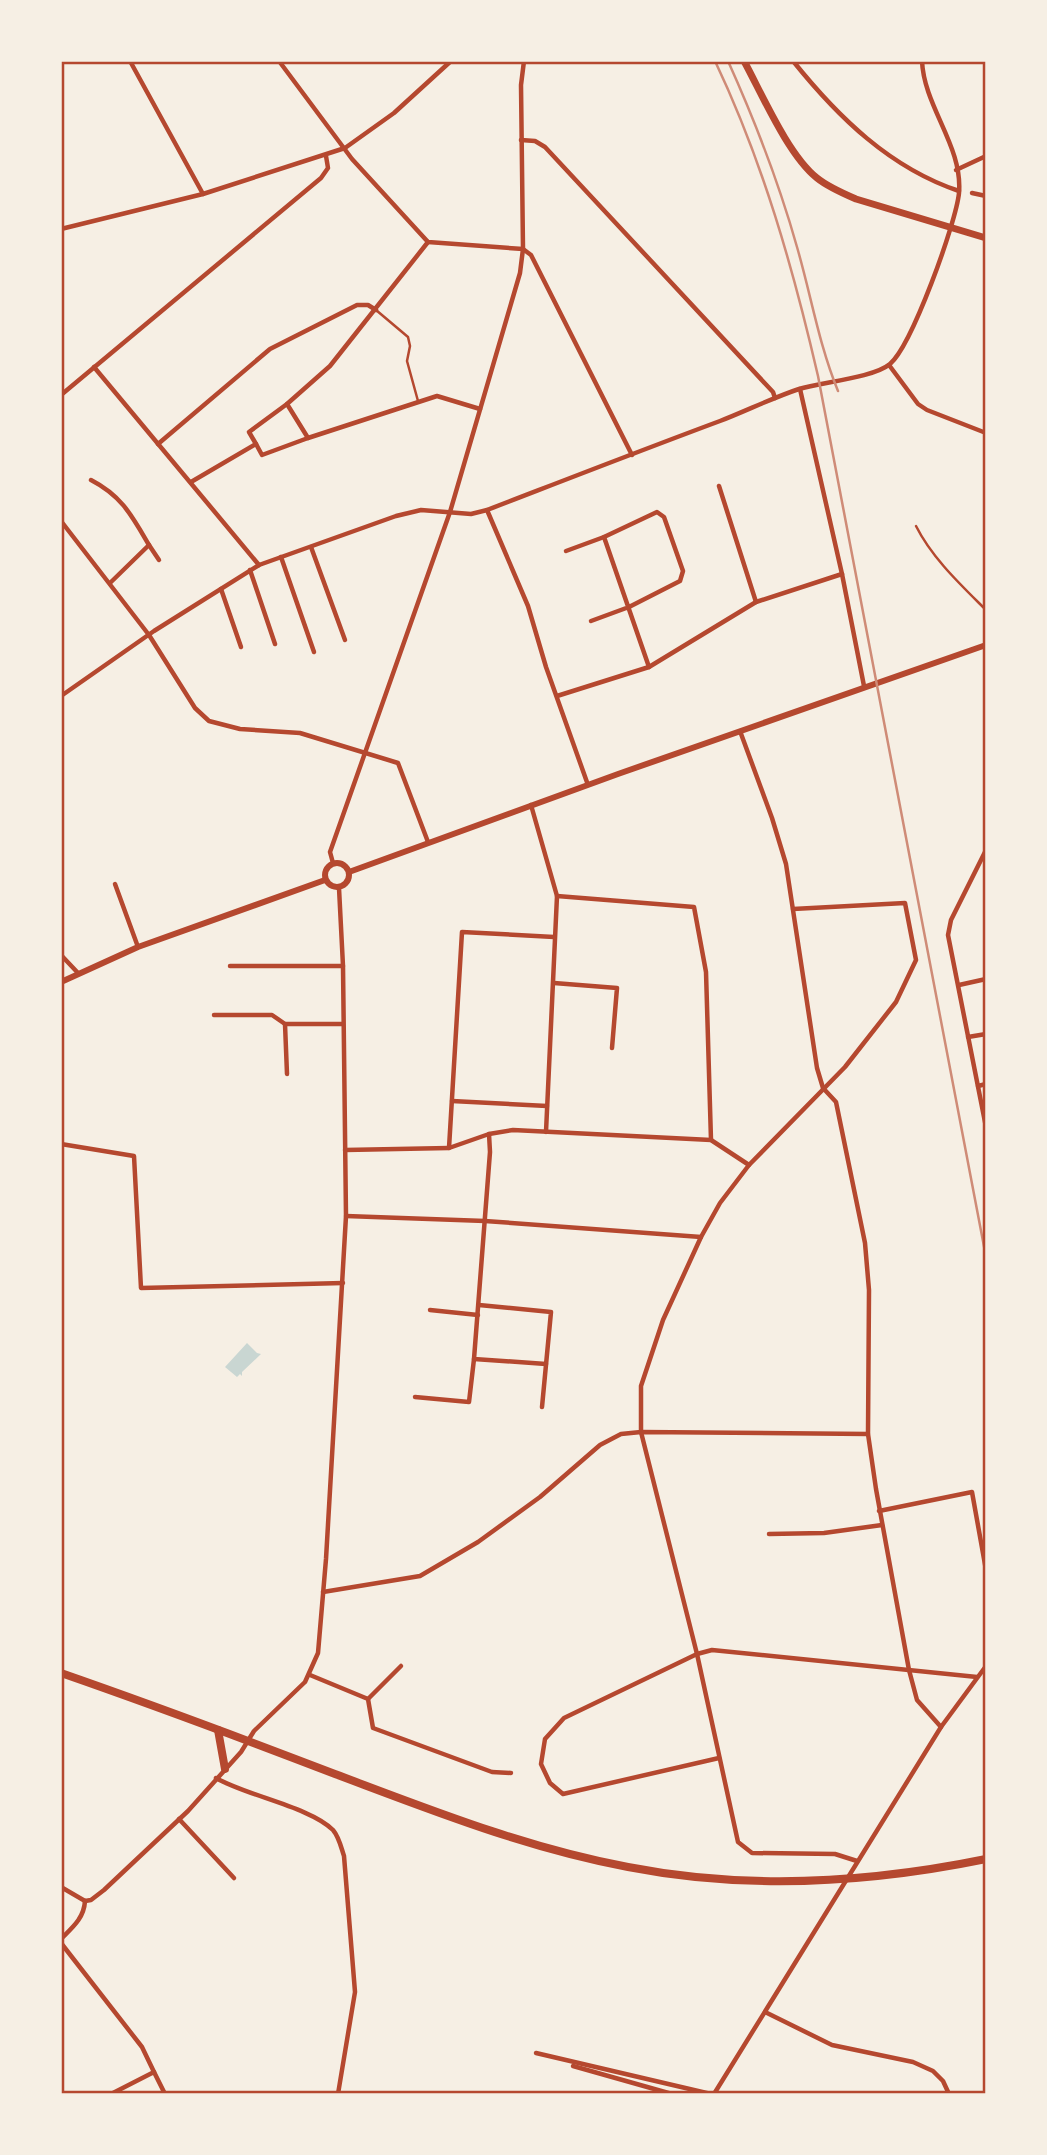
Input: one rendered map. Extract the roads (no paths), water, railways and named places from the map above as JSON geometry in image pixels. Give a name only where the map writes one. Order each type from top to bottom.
[{"type":"main road","points":[[744,61],[798,157],[816,177],[837,191],[856,199],[986,238]]},
{"type":"main road","points":[[61,1673],[247,1739],[481,1829],[628,1868],[763,1882],[860,1879],[986,1859]]},
{"type":"main road","points":[[218,1730],[225,1769]]},
{"type":"street","points":[[130,61],[203,194]]},
{"type":"street","points":[[279,61],[352,159],[428,242],[523,248],[531,255],[632,455]]},
{"type":"street","points":[[61,229],[203,194],[345,148],[394,113],[451,61]]},
{"type":"street","points":[[333,863],[330,852],[450,512],[520,273],[523,248],[521,86],[524,61]]},
{"type":"street","points":[[793,61],[816,90],[870,141],[916,173],[959,191]]},
{"type":"street","points":[[61,696],[149,635],[259,565],[421,510],[471,514],[487,510],[775,398],[800,389],[869,374],[889,365],[906,339],[928,292],[951,228],[959,191],[947,138],[929,98],[922,61]]},
{"type":"street","points":[[521,140],[535,141],[545,147],[733,348],[775,398]]},
{"type":"street","points":[[61,395],[321,178],[328,168],[326,156]]},
{"type":"street","points":[[956,170],[986,156]]},
{"type":"street","points":[[972,193],[986,196]]},
{"type":"street","points":[[428,242],[330,366],[287,404],[249,432],[262,455],[437,396],[480,409]]},
{"type":"street","points":[[158,444],[270,349],[357,304],[368,305],[376,310]]},
{"type":"street","points":[[889,365],[918,404],[927,411],[986,433]]},
{"type":"street","points":[[94,367],[259,565]]},
{"type":"street","points":[[800,389],[864,686]]},
{"type":"street","points":[[287,404],[307,438]]},
{"type":"street","points":[[191,482],[256,444]]},
{"type":"street","points":[[92,480],[108,489],[124,504],[159,560]]},
{"type":"street","points":[[719,485],[756,601]]},
{"type":"street","points":[[487,510],[528,606],[588,785]]},
{"type":"street","points":[[566,551],[604,537],[657,512],[664,517],[683,571],[680,581],[629,607],[592,621]]},
{"type":"street","points":[[61,521],[149,635],[195,708],[209,721],[240,729],[300,733],[398,763],[428,842]]},
{"type":"street","points":[[604,537],[649,667]]},
{"type":"street","points":[[110,583],[149,545]]},
{"type":"street","points":[[311,547],[345,640]]},
{"type":"street","points":[[281,557],[314,652]]},
{"type":"street","points":[[250,570],[275,644]]},
{"type":"street","points":[[557,696],[649,667],[756,601],[842,574]]},
{"type":"street","points":[[221,589],[241,647]]},
{"type":"street","points":[[349,872],[864,686],[986,645]]},
{"type":"street","points":[[739,731],[772,818],[786,864],[817,1068],[823,1088],[836,1101],[865,1242],[869,1290],[868,1434],[879,1511],[917,1700],[941,1727]]},
{"type":"street","points":[[531,806],[557,896],[546,1132]]},
{"type":"street","points":[[986,850],[950,920],[948,935],[986,1127]]},
{"type":"street","points":[[333,863],[343,865],[349,872],[349,880],[339,888]]},
{"type":"street","points":[[333,863],[326,869],[325,880],[330,886],[339,888]]},
{"type":"street","points":[[61,982],[138,947],[325,880]]},
{"type":"street","points":[[115,884],[138,947]]},
{"type":"street","points":[[61,1887],[85,1901],[104,1890],[179,1819],[241,1752],[247,1739],[306,1682],[318,1653],[346,1216],[343,966],[339,888]]},
{"type":"street","points":[[557,896],[694,907],[706,972],[711,1140]]},
{"type":"street","points":[[793,909],[905,903],[916,960],[896,1002],[845,1067],[749,1165],[720,1203],[701,1237],[663,1320],[641,1386],[641,1432],[697,1654],[738,1842],[752,1853],[835,1854],[857,1861]]},
{"type":"street","points":[[449,1148],[462,932],[554,937]]},
{"type":"street","points":[[61,955],[78,973]]},
{"type":"street","points":[[230,966],[343,966]]},
{"type":"street","points":[[959,985],[986,979]]},
{"type":"street","points":[[554,983],[617,988],[612,1048]]},
{"type":"street","points":[[214,1015],[272,1015],[285,1024],[343,1024]]},
{"type":"street","points":[[285,1024],[287,1074]]},
{"type":"street","points":[[968,1037],[986,1034]]},
{"type":"street","points":[[978,1086],[986,1084]]},
{"type":"street","points":[[452,1101],[547,1106]]},
{"type":"street","points":[[345,1150],[449,1148],[513,1130],[711,1140],[721,1144],[749,1165]]},
{"type":"street","points":[[415,1397],[469,1402],[479,1305],[489,1135]]},
{"type":"street","points":[[61,1143],[134,1156],[141,1288],[343,1283]]},
{"type":"street","points":[[346,1216],[485,1221],[701,1237]]},
{"type":"street","points":[[479,1305],[551,1312],[542,1407]]},
{"type":"street","points":[[430,1310],[478,1315]]},
{"type":"street","points":[[474,1359],[546,1364]]},
{"type":"street","points":[[323,1592],[420,1576],[478,1542],[540,1497],[600,1445],[621,1434],[868,1434]]},
{"type":"street","points":[[879,1511],[972,1492],[986,1570]]},
{"type":"street","points":[[769,1534],[824,1534],[882,1525]]},
{"type":"street","points":[[719,1758],[563,1794],[550,1783],[541,1764],[545,1739],[564,1718],[697,1654],[712,1650],[977,1677]]},
{"type":"street","points":[[368,1699],[401,1666]]},
{"type":"street","points":[[536,2053],[712,2094],[941,1727],[986,1666]]},
{"type":"street","points":[[310,1675],[368,1699]]},
{"type":"street","points":[[368,1699],[373,1728],[492,1772],[511,1773]]},
{"type":"street","points":[[216,1778],[303,1813],[333,1831],[339,1841],[344,1856],[355,1992],[338,2094]]},
{"type":"street","points":[[179,1819],[234,1878]]},
{"type":"street","points":[[85,1901],[78,1923],[61,1941],[142,2047],[165,2094]]},
{"type":"street","points":[[765,2012],[832,2045],[913,2062],[933,2071],[943,2081],[949,2094]]},
{"type":"street","points":[[573,2066],[672,2094]]},
{"type":"street","points":[[111,2094],[154,2072]]},
{"type":"lane","points":[[376,310],[408,337],[410,346],[407,361],[418,401]]},
{"type":"lane","points":[[916,526],[939,560],[986,610]]},
{"type":"railway","points":[[715,61],[748,138],[775,216],[818,376],[986,1257]]},
{"type":"railway","points":[[728,61],[757,129],[782,199],[838,391]]}]
